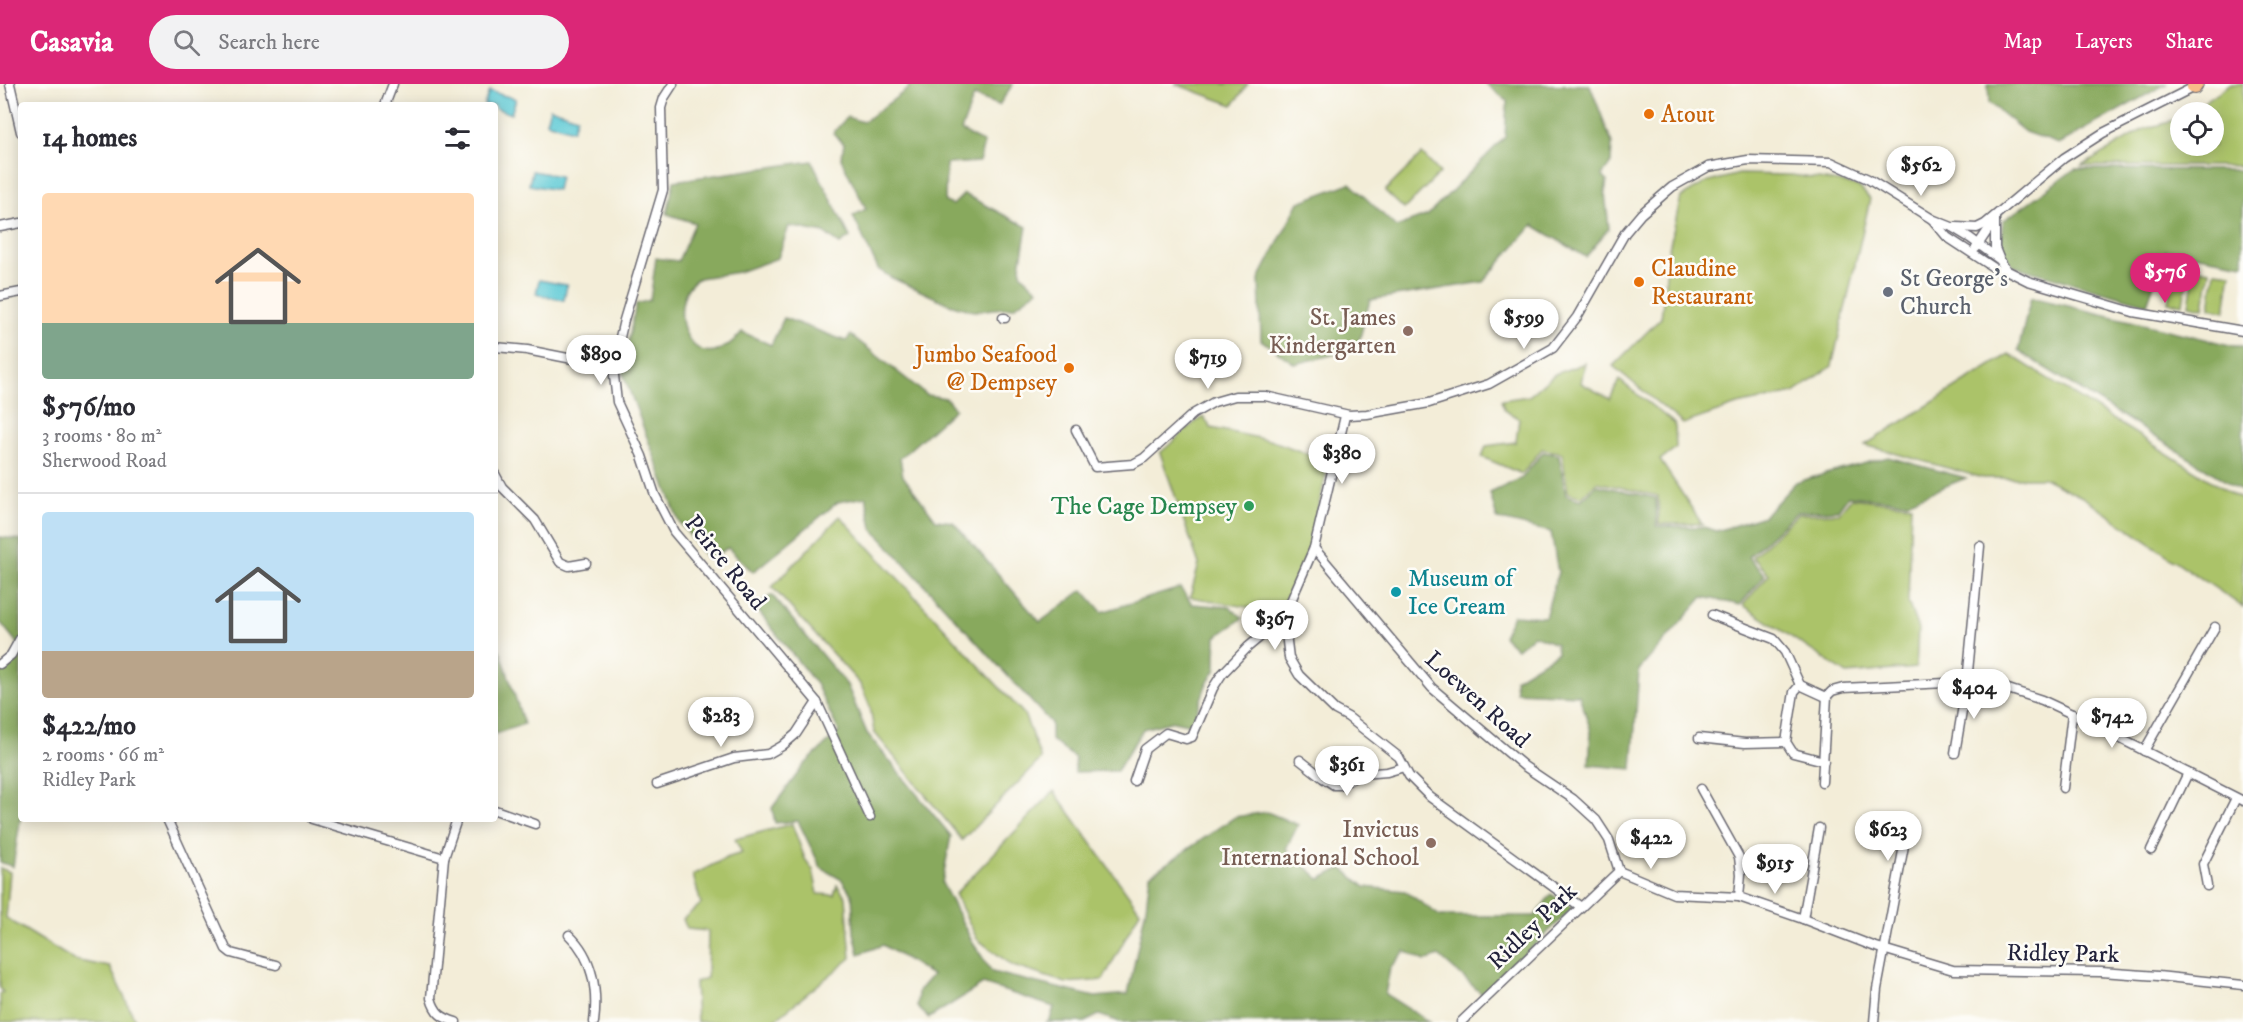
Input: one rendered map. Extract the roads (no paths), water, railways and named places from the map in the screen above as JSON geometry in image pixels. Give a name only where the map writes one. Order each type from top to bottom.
[{"type":"street","points":[[10,84],[18,119]]},
{"type":"street","points":[[387,102],[393,84]]},
{"type":"street","name":"Peirce Road","points":[[673,84],[661,108],[663,190],[624,320],[613,366],[614,387],[619,409],[642,456],[655,495],[670,527],[817,702],[870,817]]},
{"type":"street","points":[[1952,227],[1977,228],[1995,218],[2064,158],[2103,133],[2197,85]]},
{"type":"street","points":[[1076,430],[1095,467],[1133,464],[1144,458],[1193,414],[1214,402],[1235,396],[1264,396],[1345,416],[1429,403],[1488,384],[1548,352],[1577,317],[1625,233],[1641,214],[1672,187],[1708,167],[1748,160],[1831,162],[1868,178],[1932,219],[1952,227],[2000,260]]},
{"type":"street","points":[[1972,254],[1995,218]]},
{"type":"street","points":[[1995,218],[1995,248],[2000,260],[2006,270],[2028,281],[2133,312],[2243,331]]},
{"type":"street","points":[[1932,219],[1947,237],[1999,271],[2006,270]]},
{"type":"street","points":[[0,227],[18,224]]},
{"type":"street","points":[[0,296],[18,293]]},
{"type":"street","points":[[498,347],[526,350],[613,366]]},
{"type":"street","points":[[1134,781],[1145,749],[1166,734],[1186,739],[1192,737],[1213,688],[1222,674],[1248,647],[1284,617],[1314,548],[1345,416]]},
{"type":"street","points":[[498,480],[502,488],[535,520],[560,562],[569,566],[586,563]]},
{"type":"street","points":[[1955,753],[1967,682],[1980,546]]},
{"type":"street","name":"Loewen Road","points":[[1314,548],[1426,682],[1450,705],[1524,766],[1573,799],[1596,820],[1609,840],[1619,871]]},
{"type":"street","points":[[1712,615],[1774,639],[1785,652],[1800,686],[1827,696]]},
{"type":"street","points":[[1284,617],[1289,658],[1299,675],[1335,710],[1348,717],[1398,757],[1409,776],[1430,797],[1581,907]]},
{"type":"street","points":[[2144,750],[2215,627]]},
{"type":"street","points":[[0,664],[11,655],[18,642]]},
{"type":"street","points":[[1822,782],[1827,696],[1832,691],[1843,688],[1967,682],[2005,688],[2042,699],[2239,799],[2204,864],[2207,886]]},
{"type":"street","points":[[1800,686],[1794,692],[1786,742],[1793,753],[1824,761]]},
{"type":"street","points":[[657,784],[734,758],[768,754],[796,734],[817,702]]},
{"type":"street","points":[[2062,788],[2072,714]]},
{"type":"street","points":[[1699,738],[1745,743],[1786,742]]},
{"type":"street","points":[[1300,760],[1334,785],[1340,785],[1361,774],[1387,772],[1404,767]]},
{"type":"street","points":[[2151,850],[2188,773]]},
{"type":"street","points":[[1701,789],[1739,857],[1741,874],[1739,897]]},
{"type":"street","points":[[498,811],[522,818],[534,825]]},
{"type":"street","points":[[168,822],[223,946],[231,953],[276,965]]},
{"type":"street","points":[[322,822],[444,858]]},
{"type":"street","points":[[456,822],[444,858],[431,998],[438,1013],[445,1019],[456,1022]]},
{"type":"street","points":[[1803,919],[1819,828]]},
{"type":"street","points":[[1874,1022],[1877,989],[1906,835]]},
{"type":"street","name":"Ridley Park","points":[[1461,1022],[1619,871],[1674,894],[1739,897],[1885,949],[1953,970],[2112,973],[2243,985]]},
{"type":"street","points":[[569,935],[582,950],[593,978],[596,1001],[594,1022]]},
{"type":"water","points":[[489,91],[516,99],[511,114],[498,109],[498,102],[485,102]]},
{"type":"water","points":[[550,108],[577,117],[573,130],[546,122]]},
{"type":"water","points":[[532,171],[560,176],[557,190],[529,185]]},
{"type":"water","points":[[539,280],[567,285],[564,300],[536,294]]},
{"type":"place","name":"Atout","points":[[1649,114]]},
{"type":"place","name":"Claudine Restaurant","points":[[1639,282]]},
{"type":"place","name":"St George's Church","points":[[1888,292]]},
{"type":"place","name":"St. James Kindergarten","points":[[1408,331]]},
{"type":"place","name":"Jumbo Seafood @ Dempsey","points":[[1069,368]]},
{"type":"place","name":"The Cage Dempsey","points":[[1249,506]]},
{"type":"place","name":"Museum of Ice Cream","points":[[1396,592]]},
{"type":"place","name":"Invictus International School","points":[[1431,843]]}]
